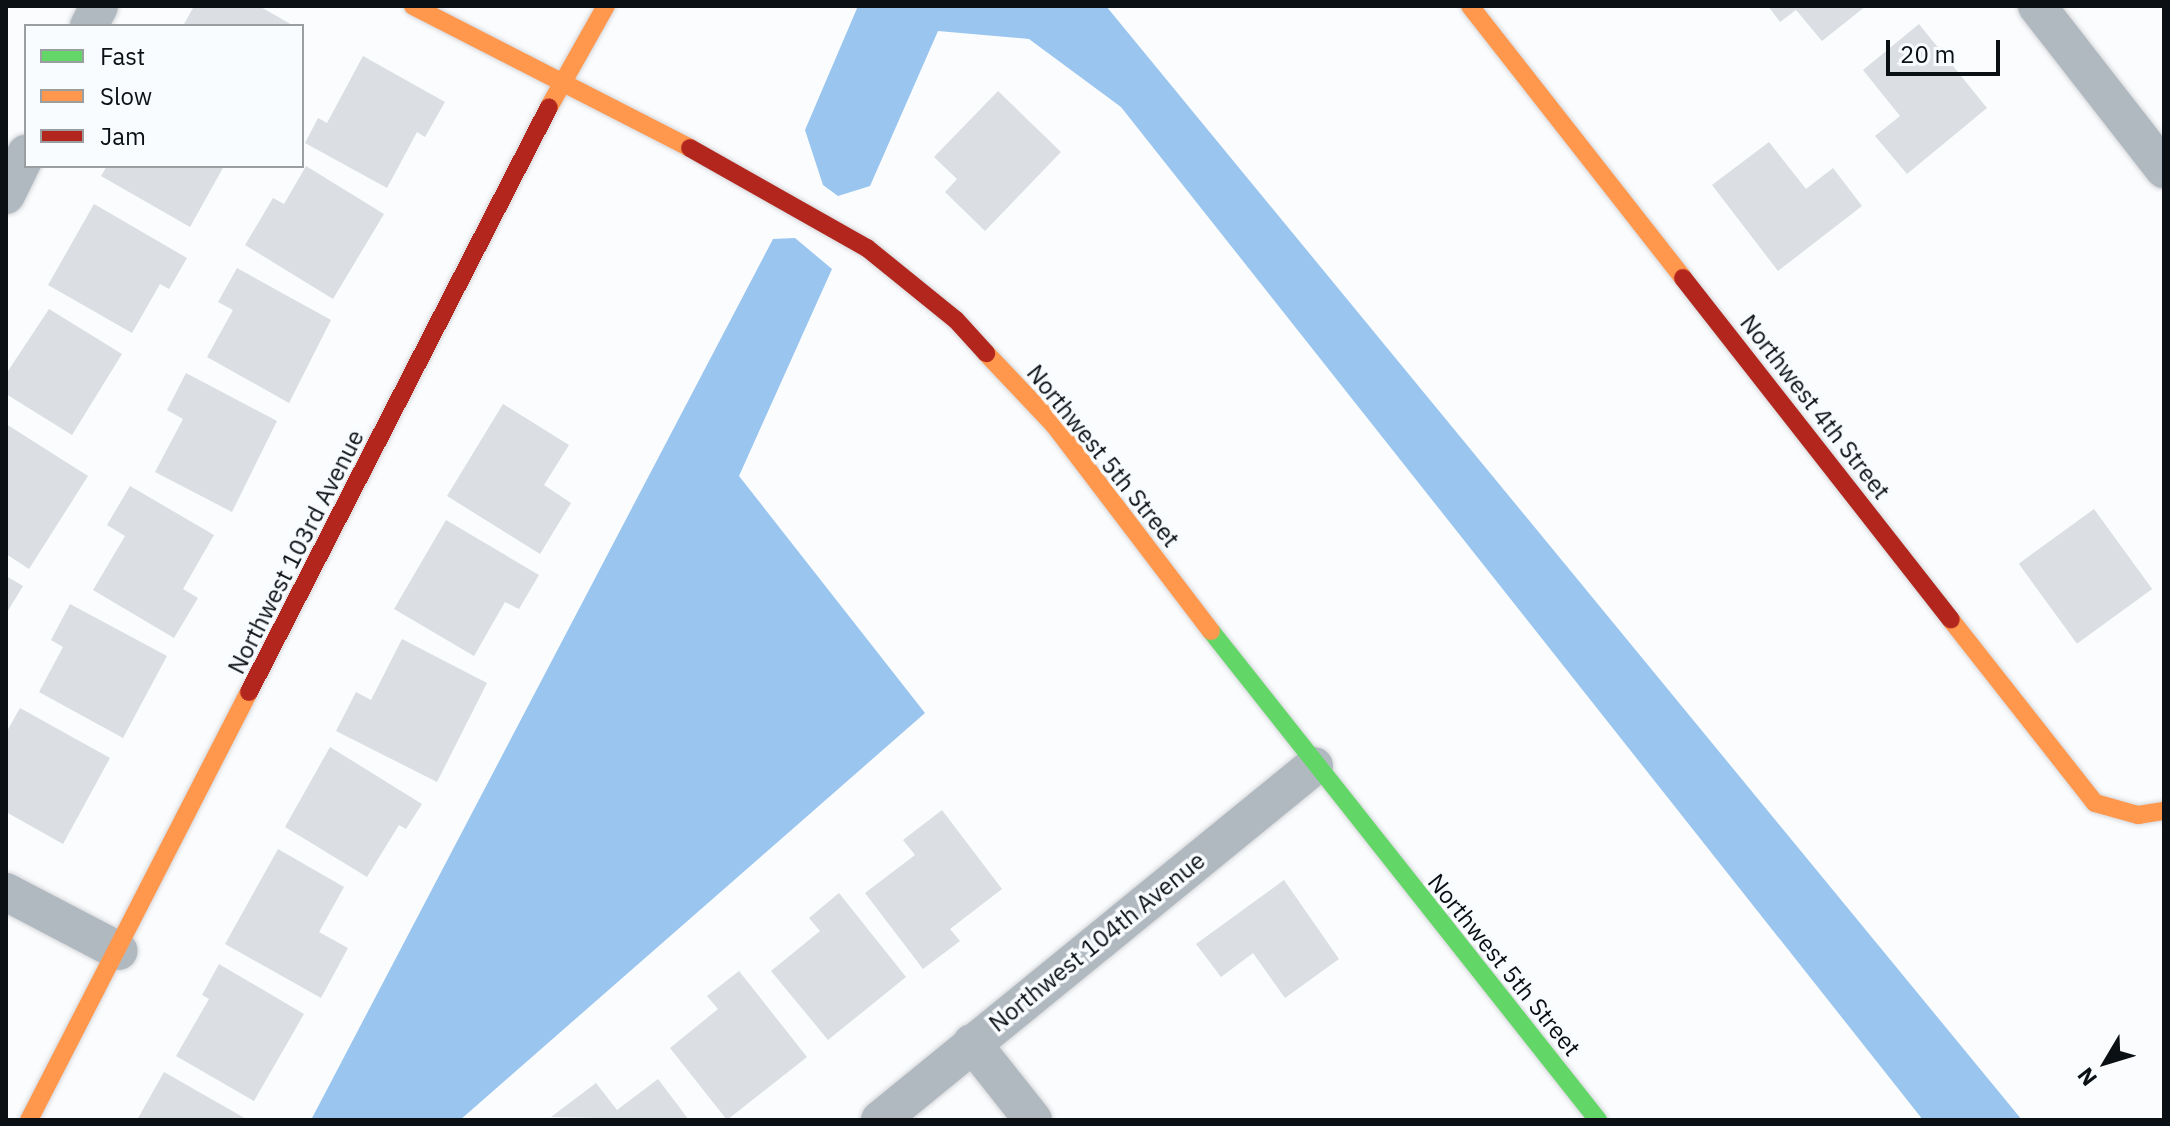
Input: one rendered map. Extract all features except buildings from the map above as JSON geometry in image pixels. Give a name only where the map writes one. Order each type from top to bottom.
[{"type":"street","points":[[90,24],[99,6]]},
{"type":"street","name":"Northwest 5th Street","points":[[413,6],[563,80],[867,248],[956,320],[1054,425],[1314,766],[1598,1120]]},
{"type":"street","name":"Northwest 103rd Avenue","points":[[29,1120],[119,951],[563,80],[606,6]]},
{"type":"street","name":"Northwest 4th Street","points":[[1470,6],[2095,803],[2138,815],[2164,811]]},
{"type":"street","points":[[2037,6],[2164,169]]},
{"type":"street","points":[[6,195],[24,158]]},
{"type":"street","name":"Northwest 104th Avenue","points":[[880,1120],[1314,766]]},
{"type":"street","points":[[6,892],[119,951]]},
{"type":"street","points":[[972,1043],[1033,1120]]},
{"type":"water","points":[[858,6],[1106,6],[2022,1120],[1923,1120],[1121,107],[1029,39],[938,31],[870,186],[838,196],[823,185],[805,130]]},
{"type":"water","points":[[795,238],[832,269],[739,476],[925,713],[460,1120],[311,1120],[773,239]]},
{"type":"traffic: fast","points":[[1211,631],[1598,1120]]},
{"type":"traffic: slow","points":[[413,6],[690,148]]},
{"type":"traffic: slow","points":[[549,107],[606,6]]},
{"type":"traffic: slow","points":[[1470,6],[1683,278]]},
{"type":"traffic: slow","points":[[986,353],[1054,425],[1211,631]]},
{"type":"traffic: slow","points":[[1951,620],[2095,803],[2138,815],[2164,811]]},
{"type":"traffic: slow","points":[[29,1120],[249,692]]},
{"type":"traffic: jam","points":[[249,692],[549,107]]},
{"type":"traffic: jam","points":[[690,148],[867,248],[956,320],[986,353]]},
{"type":"traffic: jam","points":[[1683,278],[1951,620]]}]
